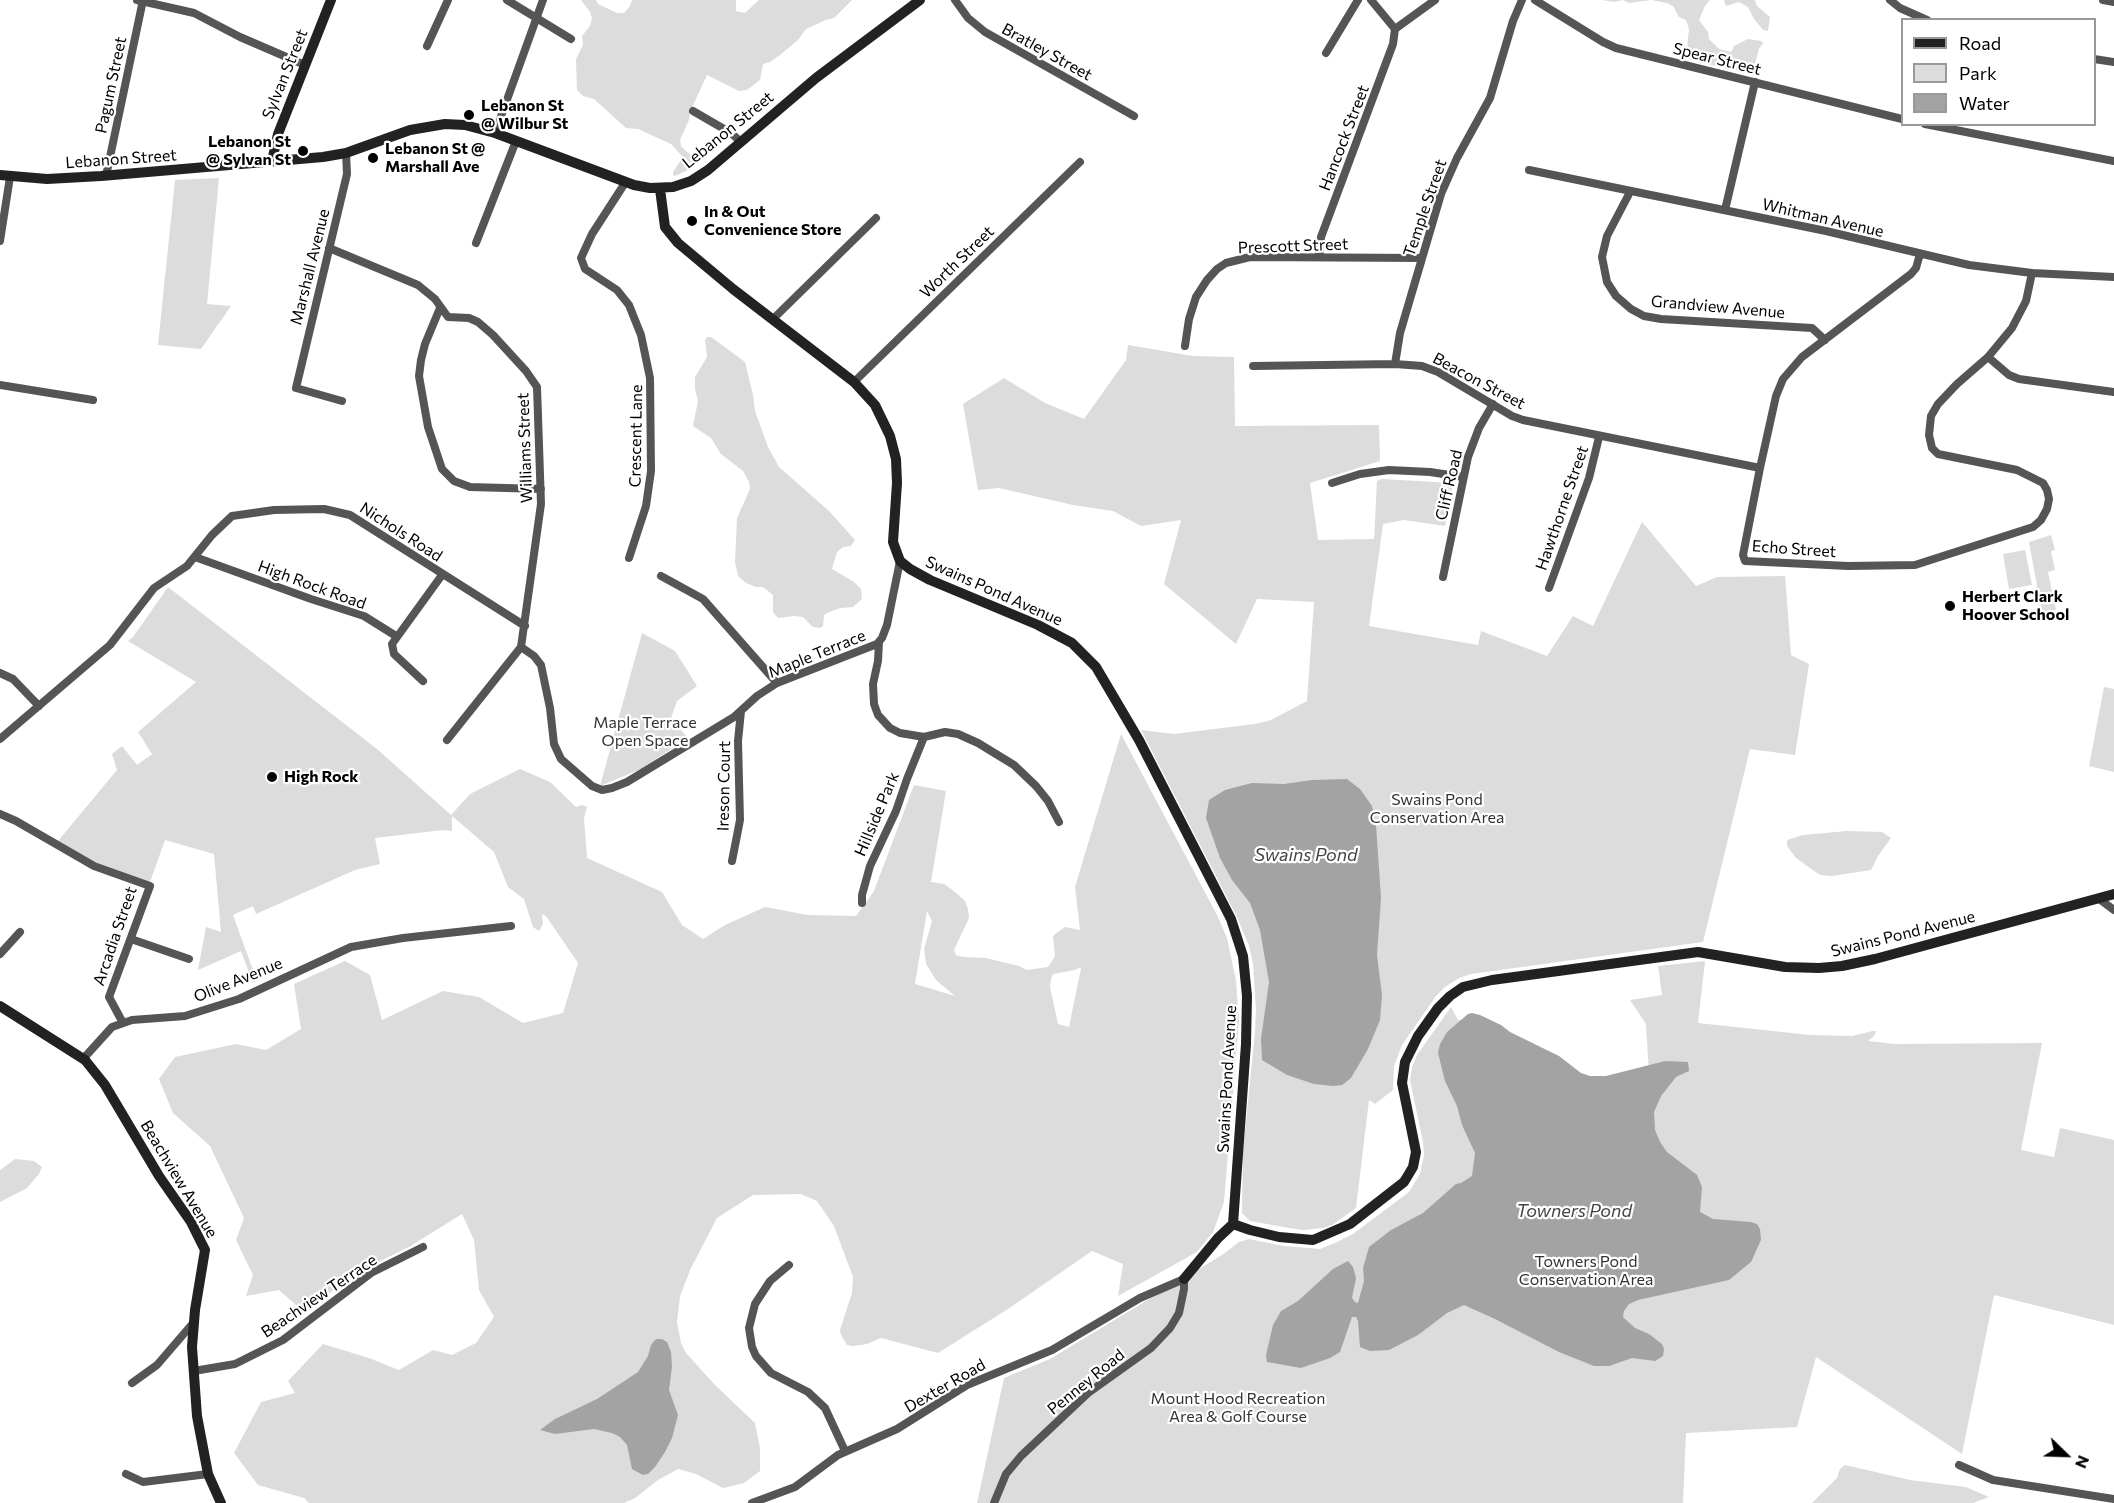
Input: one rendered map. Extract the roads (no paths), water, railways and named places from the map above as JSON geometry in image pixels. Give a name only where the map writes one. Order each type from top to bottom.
[{"type":"street","points":[[141,0],[198,15],[240,37],[305,65]]},
{"type":"street","name":"Pagum Street","points":[[106,176],[141,0]]},
{"type":"street","name":"Sylvan Street","points":[[272,161],[275,140],[331,0]]},
{"type":"street","points":[[427,46],[448,0]]},
{"type":"street","points":[[507,0],[571,39]]},
{"type":"street","points":[[495,133],[543,0]]},
{"type":"street","name":"Lebanon Street","points":[[5,176],[47,179],[106,176],[323,157],[346,153],[410,130],[435,124],[465,125],[495,133],[625,183],[660,189],[679,186],[697,177],[816,78],[920,0]]},
{"type":"street","name":"Bratley Street","points":[[955,0],[968,18],[985,32],[1134,116]]},
{"type":"street","points":[[1326,53],[1358,0]]},
{"type":"street","points":[[1371,0],[1395,29],[1435,0]]},
{"type":"street","name":"Temple Street","points":[[1395,364],[1400,333],[1440,198],[1450,172],[1494,87],[1510,31],[1522,0]]},
{"type":"street","name":"Spear Street","points":[[1534,0],[1616,48],[1901,119]]},
{"type":"street","points":[[1890,0],[1900,8],[1922,18]]},
{"type":"street","points":[[2103,0],[2114,2]]},
{"type":"street","name":"Hancock Street","points":[[1318,257],[1321,237],[1393,44],[1395,29]]},
{"type":"street","points":[[2096,59],[2114,62]]},
{"type":"street","points":[[1725,210],[1755,82]]},
{"type":"street","points":[[693,111],[731,133],[741,142]]},
{"type":"street","points":[[1935,126],[2114,161]]},
{"type":"street","points":[[476,243],[516,141]]},
{"type":"street","name":"Marshall Avenue","points":[[342,401],[296,388],[347,174],[346,153]]},
{"type":"street","name":"Worth Street","points":[[854,382],[1080,162]]},
{"type":"street","name":"Whitman Avenue","points":[[1528,170],[1847,236],[1984,268],[2114,277]]},
{"type":"street","points":[[0,241],[5,176]]},
{"type":"street","name":"Crescent Lane","points":[[625,183],[588,242],[581,258],[582,265],[590,273],[617,290],[629,305],[641,335],[650,378],[652,408],[650,483],[644,516],[629,558]]},
{"type":"street","name":"Swains Pond Avenue","points":[[660,189],[663,220],[670,234],[706,267],[854,382],[875,405],[886,425],[894,448],[897,477],[893,542],[894,551],[900,561],[924,577],[1050,631],[1072,643],[1091,661],[1139,740],[1232,920],[1243,956],[1247,1012],[1233,1224],[1279,1237],[1313,1240],[1350,1224],[1399,1187],[1412,1170],[1416,1152],[1402,1083],[1405,1062],[1411,1047],[1426,1023],[1444,1001],[1463,987],[1492,980],[1698,952],[1785,967],[1842,966],[2114,894]]},
{"type":"street","name":"Grandview Avenue","points":[[1630,192],[1607,236],[1602,256],[1607,282],[1616,296],[1631,309],[1644,316],[1661,319],[1810,328],[1816,330],[1825,340]]},
{"type":"street","points":[[773,319],[876,218]]},
{"type":"street","name":"Williams Street","points":[[330,248],[418,285],[435,299],[448,317],[469,318],[482,324],[536,385],[541,489],[521,647],[447,740]]},
{"type":"street","name":"Echo Street","points":[[1920,254],[1916,268],[1911,274],[1793,366],[1781,382],[1760,468],[1743,559],[1749,562],[1915,566],[2033,526],[2043,517],[2049,504],[2045,486],[2038,480],[2017,470],[1938,454],[1932,448],[1929,440],[1931,416],[1936,407],[1957,384],[1988,357]]},
{"type":"street","name":"Prescott Street","points":[[1185,346],[1192,306],[1207,280],[1221,266],[1230,261],[1250,257],[1422,258]]},
{"type":"street","points":[[2032,273],[2028,295],[2019,317],[1988,357],[2008,375],[2019,380],[2114,392]]},
{"type":"street","points":[[440,308],[425,344],[419,376],[428,427],[442,469],[454,481],[470,487],[541,489]]},
{"type":"street","name":"Beacon Street","points":[[1253,366],[1395,364],[1422,366],[1438,372],[1523,420],[1760,468]]},
{"type":"street","points":[[0,384],[93,400]]},
{"type":"street","name":"Cliff Road","points":[[1443,576],[1463,477],[1476,437],[1493,405]]},
{"type":"street","name":"Hawthorne Street","points":[[1549,588],[1589,478],[1599,437]]},
{"type":"street","points":[[1332,483],[1382,470],[1430,472],[1463,477]]},
{"type":"street","name":"Nichols Road","points":[[0,739],[110,645],[154,588],[187,566],[212,535],[232,516],[274,510],[324,509],[350,515],[525,626]]},
{"type":"street","name":"High Rock Road","points":[[195,557],[364,616],[396,636]]},
{"type":"street","name":"Maple Terrace","points":[[521,647],[534,656],[543,671],[557,753],[565,764],[584,780],[602,790],[627,782],[741,711],[757,696],[777,683],[867,650],[879,642],[887,625],[900,561]]},
{"type":"street","points":[[423,681],[394,654],[392,644],[442,574]]},
{"type":"street","points":[[661,576],[703,599],[777,683]]},
{"type":"street","points":[[879,642],[873,684],[874,704],[878,715],[890,728],[900,733],[924,737],[945,732],[958,734],[1014,765],[1042,794],[1059,822]]},
{"type":"street","points":[[0,672],[13,679],[39,706]]},
{"type":"street","name":"Ireson Court","points":[[732,861],[740,820],[738,741],[741,711]]},
{"type":"street","name":"Hillside Park","points":[[862,903],[870,866],[896,811],[924,737]]},
{"type":"street","name":"Arcadia Street","points":[[0,814],[94,866],[150,886],[109,997],[123,1023]]},
{"type":"street","points":[[2098,898],[2114,910]]},
{"type":"street","name":"Olive Avenue","points":[[83,1059],[112,1027],[132,1020],[185,1016],[228,1002],[351,947],[403,938],[511,926]]},
{"type":"street","points":[[0,954],[20,932]]},
{"type":"street","points":[[131,939],[189,959]]},
{"type":"street","points":[[0,1006],[83,1059]]},
{"type":"street","name":"Beachview Avenue","points":[[83,1059],[105,1085],[159,1176],[191,1222],[205,1250],[192,1347],[197,1416],[208,1474],[221,1503]]},
{"type":"street","points":[[1184,1279],[1218,1238],[1233,1224]]},
{"type":"street","name":"Beachview Terrace","points":[[194,1371],[235,1364],[283,1340],[371,1273],[423,1247]]},
{"type":"street","points":[[789,1265],[770,1281],[755,1304],[750,1328],[752,1347],[756,1356],[771,1372],[808,1392],[825,1408],[845,1451]]},
{"type":"street","name":"Dexter Road","points":[[752,1503],[795,1487],[845,1451],[897,1429],[967,1385],[1052,1350],[1140,1298],[1184,1279]]},
{"type":"street","name":"Penney Road","points":[[994,1503],[1006,1474],[1021,1456],[1088,1394],[1151,1348],[1170,1328],[1181,1305],[1184,1279]]},
{"type":"street","points":[[132,1383],[157,1365],[194,1322]]},
{"type":"street","points":[[1959,1466],[1993,1480],[2114,1499]]},
{"type":"street","points":[[126,1474],[143,1482],[208,1474]]},
{"type":"water","name":"Swains Pond","points":[[1347,779],[1360,789],[1372,806],[1376,825],[1381,898],[1377,955],[1382,995],[1380,1020],[1368,1049],[1351,1078],[1342,1085],[1333,1086],[1314,1084],[1287,1075],[1262,1060],[1261,1039],[1269,982],[1260,930],[1250,903],[1232,880],[1220,858],[1206,818],[1209,800],[1225,790],[1252,783],[1284,784]]},
{"type":"water","name":"Towners Pond","points":[[1472,1013],[1501,1025],[1510,1032],[1559,1056],[1581,1073],[1590,1076],[1606,1076],[1665,1061],[1688,1062],[1689,1071],[1676,1077],[1661,1096],[1654,1112],[1655,1130],[1667,1152],[1697,1175],[1702,1187],[1700,1212],[1713,1219],[1757,1224],[1761,1240],[1751,1262],[1729,1280],[1629,1304],[1623,1317],[1635,1328],[1649,1334],[1662,1344],[1663,1356],[1655,1361],[1632,1358],[1609,1366],[1594,1366],[1559,1352],[1464,1305],[1447,1313],[1418,1335],[1389,1350],[1370,1351],[1360,1347],[1358,1321],[1356,1317],[1352,1317],[1340,1352],[1330,1358],[1301,1368],[1267,1362],[1266,1355],[1273,1325],[1281,1311],[1298,1301],[1333,1269],[1348,1261],[1353,1267],[1356,1278],[1352,1298],[1358,1303],[1364,1281],[1363,1268],[1369,1247],[1391,1230],[1423,1213],[1456,1184],[1472,1176],[1475,1153],[1445,1081],[1438,1053],[1447,1032]]},
{"type":"water","points":[[656,1339],[667,1342],[671,1352],[669,1390],[678,1415],[672,1438],[665,1452],[648,1474],[643,1475],[632,1469],[627,1445],[620,1437],[612,1433],[594,1429],[555,1434],[540,1430],[555,1419],[597,1399],[638,1372]]},
{"type":"place","name":"Lebanon St @ Wilbur St","points":[[469,115]]},
{"type":"place","name":"Lebanon St @ Sylvan St","points":[[303,151]]},
{"type":"place","name":"Lebanon St @ Marshall Ave","points":[[373,158]]},
{"type":"place","name":"In & Out Convenience Store","points":[[692,221]]},
{"type":"place","name":"Herbert Clark Hoover School","points":[[1950,606]]},
{"type":"place","name":"High Rock","points":[[272,777]]},
{"type":"park label","name":"Maple Terrace Open Space","points":[[645,732]]},
{"type":"park label","name":"Swains Pond Conservation Area","points":[[1437,809]]},
{"type":"park label","name":"Towners Pond Conservation Area","points":[[1586,1271]]},
{"type":"park label","name":"Mount Hood Recreation Area & Golf Course","points":[[1238,1408]]}]
